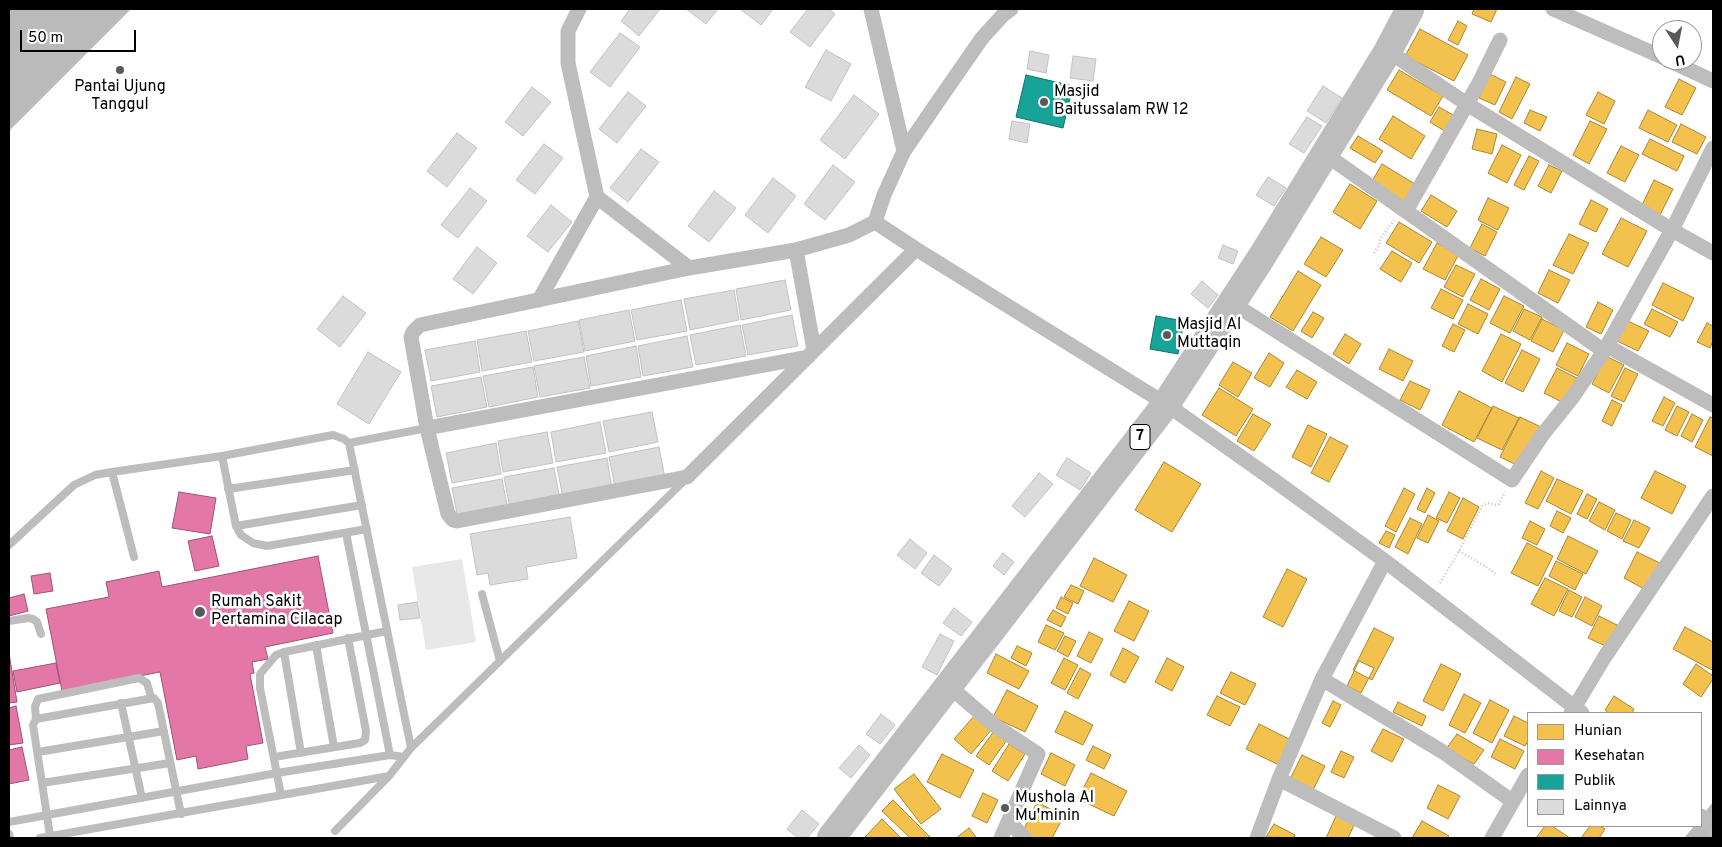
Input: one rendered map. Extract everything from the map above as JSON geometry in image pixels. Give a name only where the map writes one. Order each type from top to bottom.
[{"type":"highway","name":"7","points":[[831,838],[1166,404],[1325,154],[1388,51],[1410,9]]},
{"type":"street","points":[[579,9],[568,32],[568,63],[597,197],[688,268]]},
{"type":"street","points":[[871,9],[904,151]]},
{"type":"street","points":[[916,249],[687,477],[453,520],[448,514],[427,428],[412,337],[412,332],[416,328],[420,325],[688,268],[796,250],[849,236],[874,222],[904,151],[982,38],[1003,15],[1012,9]]},
{"type":"street","points":[[1552,9],[1652,53]]},
{"type":"street","points":[[1404,210],[1479,84],[1500,40]]},
{"type":"street","points":[[1388,51],[1467,104],[1672,230],[1713,253]]},
{"type":"street","points":[[1689,70],[1713,81]]},
{"type":"street","points":[[1232,303],[1512,480],[1605,348],[1672,230],[1713,148]]},
{"type":"street","points":[[1325,154],[1605,348],[1713,405]]},
{"type":"street","points":[[539,300],[597,197]]},
{"type":"street","points":[[874,222],[1166,404],[1276,481],[1385,561],[1576,711],[1604,658],[1713,496]]},
{"type":"street","points":[[796,250],[811,353]]},
{"type":"street","points":[[427,428],[811,353]]},
{"type":"street","points":[[1257,838],[1279,779],[1322,679],[1385,561]]},
{"type":"street","points":[[1322,679],[1443,752],[1512,801]]},
{"type":"street","points":[[949,686],[994,726],[1038,754],[1001,838]]},
{"type":"street","points":[[1492,838],[1527,777]]},
{"type":"street","points":[[1279,779],[1394,838]]},
{"type":"street","points":[[1702,817],[1713,827]]},
{"type":"street","points":[[1009,822],[1025,838]]},
{"type":"lane","points":[[349,443],[427,428]]},
{"type":"lane","points":[[9,545],[74,485],[95,475],[222,456],[332,435],[340,437],[349,443],[411,748]]},
{"type":"lane","points":[[222,456],[236,526],[241,535],[253,543],[267,546],[367,529]]},
{"type":"lane","points":[[228,489],[355,470]]},
{"type":"lane","points":[[112,472],[134,557]]},
{"type":"lane","points":[[335,831],[389,776],[411,748],[687,477]]},
{"type":"lane","points":[[236,526],[362,504]]},
{"type":"lane","points":[[346,533],[390,755]]},
{"type":"lane","points":[[482,594],[500,661]]},
{"type":"lane","points":[[9,621],[33,619],[37,622],[41,634]]},
{"type":"lane","points":[[281,795],[259,679],[260,674],[276,655],[284,652],[388,631]]},
{"type":"lane","points":[[274,757],[360,743],[365,740],[366,736],[348,638]]},
{"type":"lane","points":[[316,645],[334,747]]},
{"type":"lane","points":[[284,652],[301,753]]},
{"type":"lane","points":[[50,836],[33,725],[36,719],[35,707],[38,699],[139,678],[147,683],[151,697]]},
{"type":"lane","points":[[36,719],[151,697],[156,699],[181,814]]},
{"type":"lane","points":[[121,703],[142,798]]},
{"type":"lane","points":[[38,752],[164,731]]},
{"type":"lane","points":[[9,822],[277,773],[390,755],[404,757]]},
{"type":"lane","points":[[42,783],[170,763]]},
{"type":"lane","points":[[40,838],[389,776]]},
{"type":"lane","points":[[9,834],[10,838]]},
{"type":"path","points":[[1374,253],[1380,243],[1380,239],[1404,210]]},
{"type":"path","points":[[1431,597],[1459,552],[1482,506],[1488,503],[1499,504],[1512,480]]},
{"type":"path","points":[[1459,552],[1497,574]]},
{"type":"shaded area","points":[[9,9],[131,9],[9,131]]},
{"type":"shaded area","points":[[462,559],[476,642],[426,650],[412,567]]},
{"type":"shaded area","points":[[1713,802],[1713,838],[1684,838],[1693,827],[1702,827],[1702,816]]},
{"type":"building: Hunian","points":[[1474,9],[1497,9],[1491,22],[1472,14]]},
{"type":"building: Hunian","points":[[1458,21],[1467,26],[1458,45],[1448,40]]},
{"type":"building: Hunian","points":[[1420,29],[1468,55],[1454,81],[1405,56]]},
{"type":"building: Hunian","points":[[1399,70],[1443,96],[1431,116],[1387,90]]},
{"type":"building: Hunian","points":[[1490,74],[1506,82],[1495,105],[1479,98]]},
{"type":"building: Hunian","points":[[1516,77],[1530,84],[1512,119],[1499,112]]},
{"type":"building: Hunian","points":[[1679,79],[1696,88],[1682,115],[1665,107]]},
{"type":"building: Hunian","points":[[1598,92],[1615,101],[1604,124],[1586,115]]},
{"type":"building: Hunian","points":[[1439,107],[1455,116],[1446,132],[1430,122]]},
{"type":"building: Hunian","points":[[1530,110],[1547,117],[1540,131],[1524,123]]},
{"type":"building: Hunian","points":[[1648,110],[1677,125],[1668,142],[1639,128]]},
{"type":"building: Hunian","points":[[1393,116],[1425,136],[1411,159],[1379,139]]},
{"type":"building: Hunian","points":[[1590,121],[1607,129],[1589,164],[1573,155]]},
{"type":"building: Hunian","points":[[1681,124],[1706,137],[1697,154],[1672,142]]},
{"type":"building: Hunian","points":[[1477,129],[1497,134],[1492,154],[1472,149]]},
{"type":"building: Hunian","points":[[1358,136],[1383,151],[1375,163],[1350,148]]},
{"type":"building: Hunian","points":[[1650,139],[1684,156],[1677,171],[1642,154]]},
{"type":"building: Hunian","points":[[1502,145],[1521,155],[1507,183],[1488,173]]},
{"type":"building: Hunian","points":[[1621,146],[1639,155],[1625,182],[1607,173]]},
{"type":"building: Hunian","points":[[1529,156],[1539,161],[1524,190],[1514,185]]},
{"type":"building: Hunian","points":[[1382,164],[1415,184],[1404,203],[1371,183]]},
{"type":"building: Hunian","points":[[1549,165],[1562,171],[1551,193],[1538,186]]},
{"type":"building: Hunian","points":[[1654,180],[1673,189],[1660,215],[1642,205]]},
{"type":"building: Hunian","points":[[1350,184],[1377,201],[1360,229],[1333,212]]},
{"type":"building: Hunian","points":[[1431,195],[1457,211],[1447,227],[1421,211]]},
{"type":"building: Hunian","points":[[1488,198],[1509,208],[1498,230],[1478,220]]},
{"type":"building: Hunian","points":[[1591,200],[1608,209],[1596,232],[1579,224]]},
{"type":"building: Hunian","points":[[1621,218],[1647,231],[1628,267],[1602,254]]},
{"type":"building: Hunian","points":[[1399,222],[1432,242],[1419,263],[1386,243]]},
{"type":"building: Hunian","points":[[1482,224],[1497,232],[1485,256],[1470,248]]},
{"type":"building: Hunian","points":[[1569,234],[1589,243],[1573,274],[1553,265]]},
{"type":"building: Hunian","points":[[1321,237],[1343,250],[1326,277],[1304,264]]},
{"type":"building: Hunian","points":[[1437,243],[1459,254],[1445,280],[1423,269]]},
{"type":"building: Hunian","points":[[1392,251],[1412,263],[1401,282],[1380,269]]},
{"type":"building: Hunian","points":[[1456,265],[1475,274],[1463,297],[1444,287]]},
{"type":"building: Hunian","points":[[1549,270],[1570,280],[1558,303],[1538,293]]},
{"type":"building: Hunian","points":[[1298,271],[1321,285],[1293,331],[1270,317]]},
{"type":"building: Hunian","points":[[1481,279],[1500,289],[1489,310],[1470,300]]},
{"type":"building: Hunian","points":[[1663,283],[1694,298],[1683,321],[1652,305]]},
{"type":"building: Hunian","points":[[1441,289],[1463,300],[1453,319],[1431,308]]},
{"type":"building: Hunian","points":[[1504,296],[1524,306],[1510,333],[1490,323]]},
{"type":"building: Hunian","points":[[1598,302],[1613,310],[1601,334],[1586,327]]},
{"type":"building: Hunian","points":[[1468,304],[1488,314],[1478,334],[1458,324]]},
{"type":"building: Hunian","points":[[1524,309],[1542,317],[1530,340],[1513,331]]},
{"type":"building: Hunian","points":[[1652,309],[1678,322],[1670,337],[1644,324]]},
{"type":"building: Hunian","points":[[1313,312],[1324,318],[1312,338],[1301,331]]},
{"type":"building: Hunian","points":[[1542,319],[1564,330],[1553,352],[1531,341]]},
{"type":"building: Hunian","points":[[1628,321],[1649,331],[1638,351],[1617,341]]},
{"type":"building: Hunian","points":[[1707,323],[1713,326],[1713,341],[1710,348],[1697,342]]},
{"type":"building: Hunian","points":[[1453,324],[1465,330],[1454,352],[1442,346]]},
{"type":"building: Hunian","points":[[1345,334],[1361,344],[1349,364],[1333,354]]},
{"type":"building: Hunian","points":[[1501,334],[1521,344],[1502,382],[1482,371]]},
{"type":"building: Hunian","points":[[1567,343],[1589,354],[1578,376],[1556,365]]},
{"type":"building: Hunian","points":[[1389,349],[1413,361],[1403,381],[1379,369]]},
{"type":"building: Hunian","points":[[1522,350],[1540,359],[1523,392],[1505,383]]},
{"type":"building: Hunian","points":[[1269,353],[1284,363],[1270,387],[1254,378]]},
{"type":"building: Hunian","points":[[1606,356],[1624,365],[1609,393],[1592,384]]},
{"type":"building: Hunian","points":[[1233,362],[1252,373],[1238,397],[1219,385]]},
{"type":"building: Hunian","points":[[1557,368],[1577,378],[1564,403],[1544,393]]},
{"type":"building: Hunian","points":[[1625,368],[1638,374],[1624,402],[1611,396]]},
{"type":"building: Hunian","points":[[1297,370],[1317,382],[1307,399],[1286,387]]},
{"type":"building: Hunian","points":[[1410,381],[1430,390],[1420,410],[1400,400]]},
{"type":"building: Hunian","points":[[1219,388],[1253,409],[1236,436],[1202,415]]},
{"type":"building: Hunian","points":[[1459,391],[1492,408],[1474,442],[1442,425]]},
{"type":"building: Hunian","points":[[1664,397],[1675,403],[1663,426],[1652,421]]},
{"type":"building: Hunian","points":[[1612,400],[1622,405],[1612,426],[1602,421]]},
{"type":"building: Hunian","points":[[1493,406],[1519,418],[1502,450],[1477,438]]},
{"type":"building: Hunian","points":[[1677,406],[1689,412],[1677,436],[1665,430]]},
{"type":"building: Hunian","points":[[1253,414],[1271,424],[1254,451],[1237,441]]},
{"type":"building: Hunian","points":[[1692,414],[1703,420],[1692,442],[1681,436]]},
{"type":"building: Hunian","points":[[1520,417],[1541,427],[1521,467],[1500,457]]},
{"type":"building: Hunian","points":[[1710,417],[1713,418],[1713,456],[1695,447]]},
{"type":"building: Hunian","points":[[1308,425],[1327,434],[1311,467],[1292,457]]},
{"type":"building: Hunian","points":[[1330,437],[1348,446],[1329,482],[1311,473]]},
{"type":"building: Hunian","points":[[1164,462],[1201,484],[1172,532],[1135,510]]},
{"type":"building: Hunian","points":[[1541,471],[1554,478],[1538,509],[1525,503]]},
{"type":"building: Hunian","points":[[1655,471],[1686,486],[1672,514],[1641,498]]},
{"type":"building: Hunian","points":[[1557,479],[1583,491],[1571,514],[1546,501]]},
{"type":"building: Hunian","points":[[1404,488],[1415,494],[1396,532],[1385,526]]},
{"type":"building: Hunian","points":[[1427,488],[1435,493],[1425,513],[1417,509]]},
{"type":"building: Hunian","points":[[1449,492],[1460,498],[1447,523],[1436,518]]},
{"type":"building: Hunian","points":[[1587,494],[1597,499],[1587,519],[1577,514]]},
{"type":"building: Hunian","points":[[1463,498],[1479,507],[1463,539],[1447,531]]},
{"type":"building: Hunian","points":[[1599,502],[1615,510],[1605,530],[1589,521]]},
{"type":"building: Hunian","points":[[1557,511],[1571,518],[1563,533],[1550,526]]},
{"type":"building: Hunian","points":[[1616,513],[1631,520],[1622,539],[1607,531]]},
{"type":"building: Hunian","points":[[1428,515],[1439,521],[1428,543],[1417,538]]},
{"type":"building: Hunian","points":[[1410,518],[1422,524],[1408,554],[1395,547]]},
{"type":"building: Hunian","points":[[1634,520],[1650,528],[1639,548],[1623,541]]},
{"type":"building: Hunian","points":[[1530,521],[1545,529],[1537,545],[1522,538]]},
{"type":"building: Hunian","points":[[1386,531],[1395,535],[1389,548],[1379,543]]},
{"type":"building: Hunian","points":[[1568,536],[1598,551],[1586,574],[1557,559]]},
{"type":"building: Hunian","points":[[1527,543],[1553,556],[1538,586],[1511,573]]},
{"type":"building: Hunian","points":[[1637,552],[1662,564],[1648,591],[1624,578]]},
{"type":"building: Hunian","points":[[1094,558],[1127,575],[1113,602],[1080,586]]},
{"type":"building: Hunian","points":[[1556,561],[1583,574],[1575,590],[1549,576]]},
{"type":"building: Hunian","points":[[1287,569],[1307,579],[1283,627],[1263,617]]},
{"type":"building: Hunian","points":[[1545,578],[1568,589],[1554,616],[1531,604]]},
{"type":"building: Hunian","points":[[1071,585],[1084,591],[1078,604],[1064,597]]},
{"type":"building: Hunian","points":[[1569,590],[1582,597],[1572,617],[1559,611]]},
{"type":"building: Hunian","points":[[1061,597],[1073,603],[1068,614],[1056,608]]},
{"type":"building: Hunian","points":[[1585,597],[1602,606],[1592,626],[1575,617]]},
{"type":"building: Hunian","points":[[1129,601],[1149,611],[1134,641],[1114,631]]},
{"type":"building: Hunian","points":[[1053,610],[1066,617],[1061,627],[1047,620]]},
{"type":"building: Hunian","points":[[1599,616],[1621,627],[1610,648],[1588,638]]},
{"type":"building: Hunian","points":[[1046,625],[1064,633],[1055,650],[1038,642]]},
{"type":"building: Hunian","points":[[1685,627],[1713,642],[1712,670],[1673,649]]},
{"type":"building: Hunian","points":[[1374,628],[1394,638],[1372,680],[1353,670]]},
{"type":"building: Hunian","points":[[1089,632],[1103,639],[1091,663],[1077,656]]},
{"type":"building: Hunian","points":[[1065,636],[1076,641],[1068,657],[1057,651]]},
{"type":"building: Hunian","points":[[1017,646],[1032,653],[1026,666],[1011,658]]},
{"type":"building: Hunian","points":[[1123,648],[1139,657],[1125,683],[1110,675]]},
{"type":"building: Hunian","points":[[996,654],[1029,671],[1019,689],[987,673]]},
{"type":"building: Hunian","points":[[1064,658],[1078,665],[1065,690],[1051,683]]},
{"type":"building: Hunian","points":[[1167,658],[1184,667],[1172,691],[1155,682]]},
{"type":"building: Hunian","points":[[1359,661],[1374,668],[1361,693],[1347,686]]},
{"type":"building: Hunian","points":[[1441,664],[1461,674],[1443,711],[1423,701]]},
{"type":"building: Hunian","points":[[1696,664],[1713,676],[1701,697],[1683,684]]},
{"type":"building: Hunian","points":[[1080,668],[1091,674],[1078,699],[1067,693]]},
{"type":"building: Hunian","points":[[1231,672],[1256,684],[1245,705],[1220,693]]},
{"type":"building: Hunian","points":[[1007,690],[1038,706],[1025,732],[993,717]]},
{"type":"building: Hunian","points":[[1464,694],[1481,703],[1465,733],[1449,725]]},
{"type":"building: Hunian","points":[[1217,696],[1240,707],[1230,726],[1207,715]]},
{"type":"building: Hunian","points":[[1614,696],[1634,709],[1632,712],[1608,712],[1605,710]]},
{"type":"building: Hunian","points":[[1490,700],[1509,710],[1492,743],[1473,733]]},
{"type":"building: Hunian","points":[[1333,701],[1341,705],[1330,727],[1322,723]]},
{"type":"building: Hunian","points":[[1398,702],[1426,716],[1422,726],[1393,712]]},
{"type":"building: Hunian","points":[[1065,711],[1093,725],[1083,745],[1055,732]]},
{"type":"building: Hunian","points":[[975,715],[992,729],[971,754],[954,739]]},
{"type":"building: Hunian","points":[[1514,716],[1527,722],[1527,743],[1525,746],[1504,736]]},
{"type":"building: Hunian","points":[[1259,724],[1291,740],[1279,765],[1246,749]]},
{"type":"building: Hunian","points":[[1383,729],[1404,739],[1392,762],[1371,751]]},
{"type":"building: Hunian","points":[[994,731],[1007,740],[989,765],[976,756]]},
{"type":"building: Hunian","points":[[1457,734],[1484,750],[1474,764],[1446,749]]},
{"type":"building: Hunian","points":[[1500,739],[1524,751],[1515,769],[1491,757]]},
{"type":"building: Hunian","points":[[1009,744],[1025,754],[1008,781],[992,771]]},
{"type":"building: Hunian","points":[[1093,746],[1111,755],[1104,769],[1086,760]]},
{"type":"building: Hunian","points":[[1341,751],[1354,757],[1344,778],[1331,772]]},
{"type":"building: Hunian","points":[[1051,753],[1075,765],[1065,786],[1041,774]]},
{"type":"building: Hunian","points":[[942,754],[974,770],[960,798],[927,782]]},
{"type":"building: Hunian","points":[[1302,755],[1325,766],[1313,790],[1290,779]]},
{"type":"building: Hunian","points":[[1091,773],[1127,791],[1114,816],[1078,799]]},
{"type":"building: Hunian","points":[[914,774],[941,809],[921,824],[894,789]]},
{"type":"building: Hunian","points":[[1438,785],[1460,796],[1448,819],[1427,808]]},
{"type":"building: Hunian","points":[[983,793],[998,800],[987,823],[972,816]]},
{"type":"building: Hunian","points":[[893,800],[931,838],[910,838],[882,811]]},
{"type":"building: Hunian","points":[[1037,802],[1064,816],[1052,838],[1033,838],[1022,833]]},
{"type":"building: Hunian","points":[[1337,814],[1355,823],[1348,838],[1326,838]]},
{"type":"building: Hunian","points":[[882,819],[901,838],[865,837]]},
{"type":"building: Hunian","points":[[1422,821],[1449,836],[1447,838],[1412,838]]},
{"type":"building: Hunian","points":[[1274,824],[1295,835],[1294,838],[1266,837]]},
{"type":"building: Hunian","points":[[1544,827],[1554,827],[1570,838],[1536,838]]},
{"type":"building: Hunian","points":[[1589,827],[1602,827],[1605,829],[1599,838],[1581,838]]},
{"type":"building: Hunian","points":[[969,828],[977,838],[956,838]]},
{"type":"building: Kesehatan","points":[[179,492],[216,498],[210,534],[172,528]]},
{"type":"building: Kesehatan","points":[[212,536],[219,566],[195,571],[188,541]]},
{"type":"building: Kesehatan","points":[[318,556],[333,633],[265,647],[268,659],[252,662],[254,673],[250,674],[263,743],[246,746],[248,759],[198,769],[196,756],[177,760],[160,672],[62,691],[46,609],[109,597],[106,582],[159,571],[162,587]]},
{"type":"building: Kesehatan","points":[[50,573],[53,591],[34,594],[31,576]]},
{"type":"building: Kesehatan","points":[[24,594],[28,611],[9,616],[9,598]]},
{"type":"building: Kesehatan","points":[[9,653],[17,702],[9,703]]},
{"type":"building: Kesehatan","points":[[56,663],[60,683],[17,692],[13,671]]},
{"type":"building: Kesehatan","points":[[16,706],[23,743],[9,745],[9,708]]},
{"type":"building: Kesehatan","points":[[22,747],[29,780],[9,784],[9,750]]},
{"type":"building: Publik","name":"Masjid Baitussalam RW 12","points":[[1026,75],[1073,86],[1063,128],[1016,117]]},
{"type":"building: Publik","name":"Masjid Al Muttaqin","points":[[1156,316],[1184,321],[1178,354],[1150,349]]},
{"type":"building: Lainnya","points":[[630,9],[660,9],[639,36],[621,21]]},
{"type":"building: Lainnya","points":[[686,9],[718,9],[706,24]]},
{"type":"building: Lainnya","points":[[740,9],[773,9],[761,25]]},
{"type":"building: Lainnya","points":[[808,9],[829,9],[835,14],[810,47],[790,32]]},
{"type":"building: Lainnya","points":[[620,33],[640,47],[610,87],[590,72]]},
{"type":"building: Lainnya","points":[[826,50],[851,64],[831,101],[805,87]]},
{"type":"building: Lainnya","points":[[1030,51],[1049,55],[1046,73],[1027,69]]},
{"type":"building: Lainnya","points":[[1073,56],[1096,59],[1093,81],[1070,78]]},
{"type":"building: Lainnya","points":[[1323,86],[1342,98],[1326,123],[1307,111]]},
{"type":"building: Lainnya","points":[[532,87],[551,102],[523,136],[505,122]]},
{"type":"building: Lainnya","points":[[628,92],[646,106],[617,143],[599,129]]},
{"type":"building: Lainnya","points":[[854,95],[879,114],[845,159],[820,140]]},
{"type":"building: Lainnya","points":[[1307,117],[1322,126],[1304,153],[1289,144]]},
{"type":"building: Lainnya","points":[[1012,121],[1030,124],[1027,143],[1009,139]]},
{"type":"building: Lainnya","points":[[457,133],[477,148],[447,187],[427,171]]},
{"type":"building: Lainnya","points":[[544,144],[563,158],[535,194],[516,180]]},
{"type":"building: Lainnya","points":[[641,149],[659,162],[628,202],[610,188]]},
{"type":"building: Lainnya","points":[[833,165],[855,182],[825,220],[804,204]]},
{"type":"building: Lainnya","points":[[1268,177],[1286,188],[1274,206],[1256,195]]},
{"type":"building: Lainnya","points":[[773,178],[796,196],[768,233],[745,215]]},
{"type":"building: Lainnya","points":[[470,188],[487,201],[458,238],[441,225]]},
{"type":"building: Lainnya","points":[[714,191],[736,208],[709,242],[688,226]]},
{"type":"building: Lainnya","points":[[551,205],[572,222],[548,252],[527,236]]},
{"type":"building: Lainnya","points":[[1223,245],[1238,251],[1233,264],[1218,258]]},
{"type":"building: Lainnya","points":[[477,247],[497,263],[473,294],[453,279]]},
{"type":"building: Lainnya","points":[[785,280],[791,310],[741,320],[736,289]]},
{"type":"building: Lainnya","points":[[1202,281],[1218,295],[1208,308],[1191,294]]},
{"type":"building: Lainnya","points":[[734,290],[739,320],[690,330],[684,299]]},
{"type":"building: Lainnya","points":[[343,296],[366,313],[340,347],[317,329]]},
{"type":"building: Lainnya","points":[[681,300],[687,331],[637,340],[631,310]]},
{"type":"building: Lainnya","points":[[629,310],[635,341],[585,351],[579,320]]},
{"type":"building: Lainnya","points":[[792,315],[798,346],[748,355],[742,325]]},
{"type":"building: Lainnya","points":[[578,321],[584,352],[534,361],[528,331]]},
{"type":"building: Lainnya","points":[[740,325],[746,356],[696,365],[690,335]]},
{"type":"building: Lainnya","points":[[526,331],[532,362],[482,371],[477,340]]},
{"type":"building: Lainnya","points":[[687,336],[693,367],[643,376],[638,346]]},
{"type":"building: Lainnya","points":[[475,341],[480,372],[431,381],[425,350]]},
{"type":"building: Lainnya","points":[[636,346],[641,377],[591,386],[586,356]]},
{"type":"building: Lainnya","points":[[368,352],[401,372],[369,424],[337,404]]},
{"type":"building: Lainnya","points":[[584,357],[590,388],[540,397],[534,366]]},
{"type":"building: Lainnya","points":[[533,367],[538,397],[489,407],[483,376]]},
{"type":"building: Lainnya","points":[[481,377],[487,407],[437,417],[431,386]]},
{"type":"building: Lainnya","points":[[652,412],[658,442],[609,452],[603,421]]},
{"type":"building: Lainnya","points":[[600,422],[606,453],[556,462],[551,432]]},
{"type":"building: Lainnya","points":[[547,432],[553,463],[503,472],[498,441]]},
{"type":"building: Lainnya","points":[[496,443],[501,474],[452,483],[446,453]]},
{"type":"building: Lainnya","points":[[659,447],[665,478],[615,487],[609,457]]},
{"type":"building: Lainnya","points":[[607,458],[612,489],[563,498],[557,467]]},
{"type":"building: Lainnya","points":[[1067,458],[1091,473],[1080,490],[1056,475]]},
{"type":"building: Lainnya","points":[[554,468],[560,499],[510,508],[504,477]]},
{"type":"building: Lainnya","points":[[1039,473],[1053,484],[1025,517],[1012,506]]},
{"type":"building: Lainnya","points":[[502,479],[508,510],[458,519],[452,488]]},
{"type":"building: Lainnya","points":[[570,517],[577,558],[526,567],[528,579],[490,585],[488,573],[477,575],[470,534]]},
{"type":"building: Lainnya","points":[[910,539],[927,553],[915,569],[897,555]]},
{"type":"building: Lainnya","points":[[1003,553],[1014,562],[1004,575],[993,566]]},
{"type":"building: Lainnya","points":[[934,555],[952,569],[939,586],[921,573]]},
{"type":"building: Lainnya","points":[[417,602],[420,618],[400,620],[398,605]]},
{"type":"building: Lainnya","points":[[954,608],[972,622],[961,636],[943,623]]},
{"type":"building: Lainnya","points":[[940,634],[954,641],[937,675],[922,667]]},
{"type":"building: Lainnya","points":[[881,714],[895,725],[880,744],[866,734]]},
{"type":"building: Lainnya","points":[[859,745],[870,755],[851,778],[839,768]]},
{"type":"building: Lainnya","points":[[802,810],[819,824],[807,838],[798,838],[787,829]]},
{"type":"place","name":"Pantai Ujung Tanggul","points":[[120,70]]},
{"type":"place","name":"Masjid Baitussalam RW 12","points":[[1044,102]]},
{"type":"place","name":"Masjid Al Muttaqin","points":[[1167,335]]},
{"type":"place","name":"Rumah Sakit Pertamina Cilacap","points":[[200,612]]},
{"type":"place","name":"Mushola Al Mu'minin","points":[[1005,808]]}]
